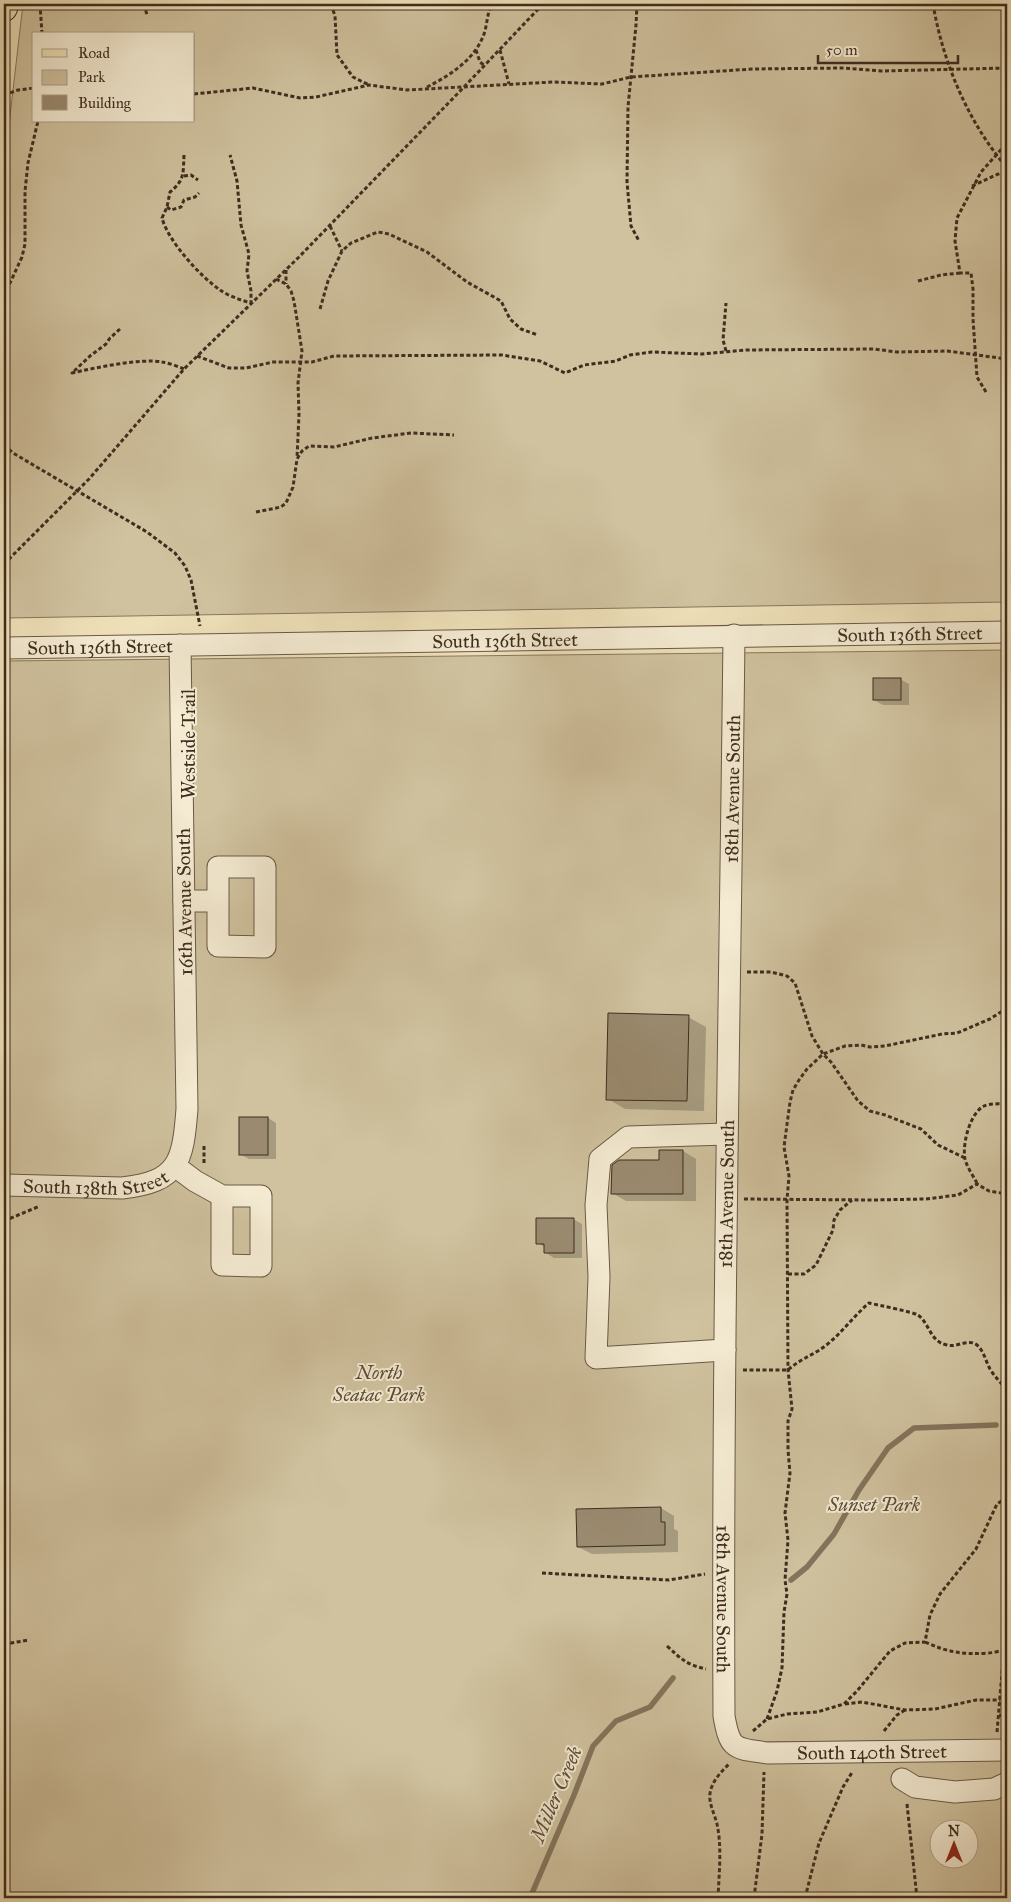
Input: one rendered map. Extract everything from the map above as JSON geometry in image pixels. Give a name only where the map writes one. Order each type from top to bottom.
[{"type":"street","name":"South 136th Street","points":[[4,648],[1007,632]]},
{"type":"street","name":"18th Avenue South","points":[[734,635],[723,1573],[724,1716],[730,1740],[737,1748]]},
{"type":"street","name":"16th Avenue South","points":[[177,1162],[185,1131],[187,1109],[184,901],[190,645]]},
{"type":"street","points":[[184,901],[218,901]]},
{"type":"street","points":[[725,1360],[596,1358],[599,1277],[596,1205],[600,1159],[628,1137],[727,1134]]},
{"type":"street","points":[[177,1162],[195,1182],[222,1196]]},
{"type":"street","name":"South 138th Street","points":[[4,1186],[122,1188],[152,1182],[177,1162]]},
{"type":"street","name":"South 140th Street","points":[[737,1748],[745,1751],[764,1752],[1001,1750]]},
{"type":"street","points":[[902,1779],[914,1787],[955,1792],[994,1790],[1007,1783]]},
{"type":"path","points":[[40,4],[42,32]]},
{"type":"path","points":[[144,4],[147,15]]},
{"type":"path","points":[[331,4],[335,16],[337,55],[353,77],[369,85],[407,90],[552,82],[602,84],[631,77],[752,69],[950,70],[1007,68]]},
{"type":"path","points":[[427,88],[456,71],[476,49],[484,32],[491,4]]},
{"type":"path","points":[[4,564],[110,456],[184,369],[330,226],[485,66],[542,4]]},
{"type":"path","points":[[637,4],[628,107],[627,182],[631,226],[639,241]]},
{"type":"path","points":[[933,4],[938,35],[950,70],[979,130],[1007,169],[972,187]]},
{"type":"path","points":[[476,49],[480,62],[485,66]]},
{"type":"path","points":[[500,50],[509,84]]},
{"type":"path","points":[[195,94],[253,88],[300,98],[316,97],[369,85]]},
{"type":"path","points":[[4,95],[18,90],[32,88]]},
{"type":"path","points":[[4,296],[22,257],[25,244],[25,191],[28,163],[38,122]]},
{"type":"path","points":[[960,273],[957,259],[956,218],[981,172],[1007,143]]},
{"type":"path","points":[[184,155],[184,176],[170,192],[167,207],[162,218],[164,227],[188,261],[221,290],[237,299],[252,303]]},
{"type":"path","points":[[230,155],[237,181],[241,225],[249,254],[247,271],[252,303]]},
{"type":"path","points":[[184,176],[191,175],[198,180]]},
{"type":"path","points":[[167,207],[171,210],[182,207],[184,200],[199,194]]},
{"type":"path","points":[[330,226],[342,251]]},
{"type":"path","points":[[320,309],[328,281],[342,251],[351,243],[378,232],[389,234],[427,252],[467,282],[501,301],[510,319],[521,329],[538,335]]},
{"type":"path","points":[[256,512],[281,507],[286,503],[294,487],[299,414],[298,383],[302,363],[301,342],[294,301],[286,284],[286,270]]},
{"type":"path","points":[[918,281],[941,275],[971,273],[976,377],[986,392]]},
{"type":"path","points":[[276,279],[286,284]]},
{"type":"path","points":[[726,303],[723,340],[726,351]]},
{"type":"path","points":[[120,328],[106,344],[72,373],[125,363],[150,361],[184,369]]},
{"type":"path","points":[[197,356],[229,368],[246,368],[273,362],[302,363],[334,356],[502,355],[540,361],[565,373],[584,365],[616,361],[630,355],[652,352],[702,354],[726,351],[874,349],[905,352],[947,351],[1007,359]]},
{"type":"path","points":[[297,459],[302,451],[309,446],[334,447],[372,438],[410,433],[454,435]]},
{"type":"path","points":[[4,445],[13,453],[147,532],[175,553],[185,566],[191,580],[200,623],[190,645]]},
{"type":"path","points":[[730,972],[771,972],[787,976],[795,983],[812,1036],[822,1054],[831,1062],[858,1101],[870,1111],[921,1129],[938,1145],[965,1158]]},
{"type":"path","points":[[718,1898],[718,1837],[717,1824],[710,1804],[710,1790],[720,1772],[732,1762],[737,1748],[767,1718],[777,1690],[782,1668],[784,1612],[787,1594],[785,1580],[788,1540],[785,1513],[790,1473],[788,1421],[792,1409],[788,1370],[787,1200],[789,1176],[784,1147],[793,1090],[807,1069],[822,1054],[845,1046],[885,1046],[942,1034],[957,1033],[990,1019],[1007,1008]]},
{"type":"path","points":[[1007,1104],[985,1106],[976,1113],[968,1128],[965,1142],[965,1158],[977,1184],[989,1191],[1007,1194]]},
{"type":"path","points":[[195,1182],[202,1173],[204,1138]]},
{"type":"path","points":[[726,1200],[926,1199],[958,1194],[977,1184]]},
{"type":"path","points":[[788,1274],[804,1274],[816,1265],[833,1230],[834,1220],[840,1210],[852,1200]]},
{"type":"path","points":[[4,1221],[40,1206],[48,1205]]},
{"type":"path","points":[[788,1370],[799,1360],[817,1353],[832,1341],[869,1303],[917,1314],[924,1321],[931,1334],[947,1346],[969,1342],[976,1344],[981,1349],[996,1378],[1007,1390]]},
{"type":"path","points":[[725,1360],[788,1370]]},
{"type":"path","points":[[925,1642],[930,1615],[940,1594],[976,1549],[997,1504],[1007,1498],[1007,1493]]},
{"type":"path","points":[[1001,1750],[999,1715],[1006,1650],[1007,1505]]},
{"type":"path","points":[[542,1573],[669,1580],[693,1575],[723,1573]]},
{"type":"path","points":[[4,1641],[11,1643],[29,1640]]},
{"type":"path","points":[[844,1704],[857,1692],[890,1651],[906,1643],[925,1642],[944,1650],[967,1654],[1006,1650]]},
{"type":"path","points":[[667,1646],[682,1661],[693,1666],[724,1671]]},
{"type":"path","points":[[857,1692],[862,1702]]},
{"type":"path","points":[[767,1718],[787,1714],[817,1712],[844,1704],[862,1702],[905,1710],[935,1709],[976,1700],[1000,1700]]},
{"type":"path","points":[[999,1715],[1007,1716]]},
{"type":"path","points":[[754,1898],[762,1834],[764,1752]]},
{"type":"path","points":[[805,1898],[813,1863],[824,1829],[843,1787],[864,1752]]},
{"type":"path","points":[[902,1779],[906,1794],[917,1898]]},
{"type":"path","points":[[998,1898],[1007,1884]]},
{"type":"green space","points":[[23,4],[1007,4],[1007,602],[4,618],[4,167]]},
{"type":"green space","name":"North Seatac Park","points":[[1007,650],[1007,1740],[767,1742],[755,1754],[1007,1757],[1007,1898],[4,1898],[4,661]]},
{"type":"building","points":[[873,678],[901,678],[901,700],[873,700]]},
{"type":"building","points":[[608,1013],[689,1015],[687,1101],[606,1100]]},
{"type":"building","points":[[239,1117],[268,1117],[268,1155],[239,1155]]},
{"type":"building","points":[[659,1150],[683,1150],[683,1194],[611,1194],[612,1165],[619,1160],[659,1160]]},
{"type":"building","points":[[536,1218],[574,1218],[574,1253],[544,1253],[544,1244],[536,1244]]},
{"type":"building","points":[[661,1507],[661,1522],[665,1522],[665,1545],[577,1547],[576,1509]]},
{"type":"waterway","name":"Miller Creek","points":[[791,1580],[807,1567],[834,1534],[859,1490],[888,1448],[914,1428],[996,1425]]},
{"type":"waterway","name":"Miller Creek","points":[[530,1898],[593,1746],[616,1721],[650,1707],[673,1678]]},
{"type":"park label","name":"Sunset Park","points":[[874,1504]]}]
